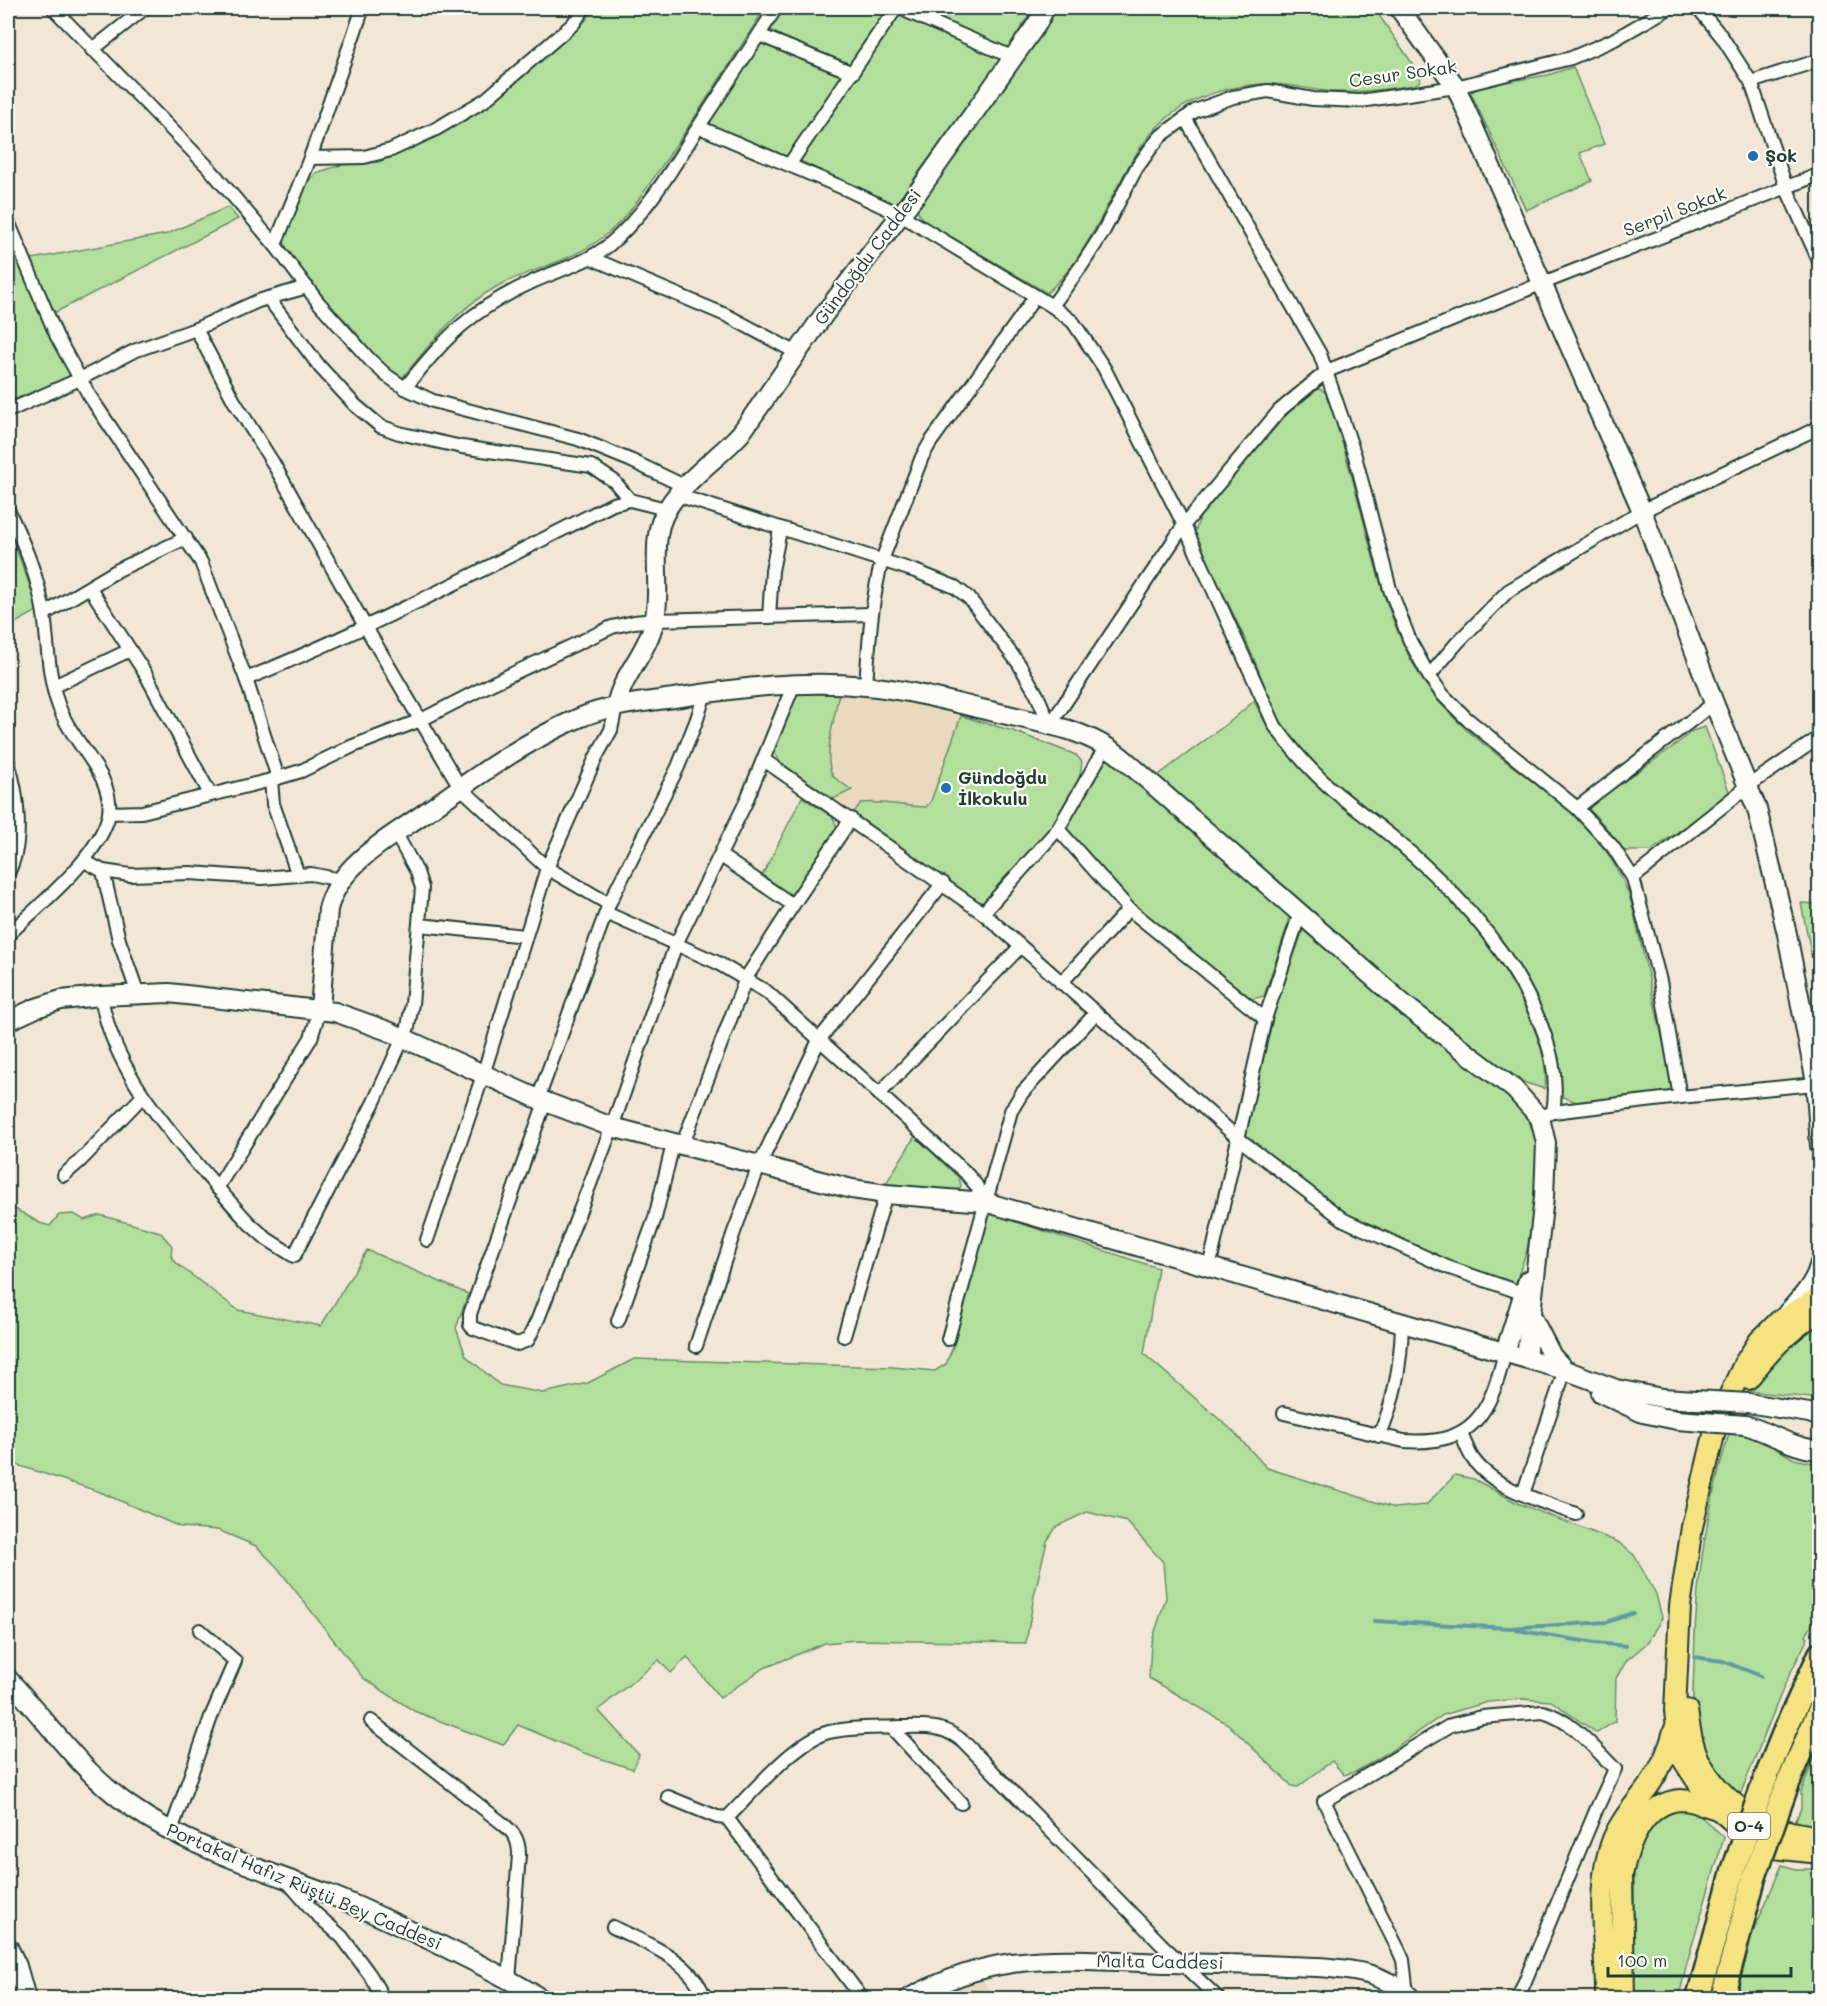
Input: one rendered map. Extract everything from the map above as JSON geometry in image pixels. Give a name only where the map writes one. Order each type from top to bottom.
[{"type":"highway","name":"O-4","points":[[1698,1998],[1733,1871],[1765,1780],[1820,1653]]},
{"type":"highway","name":"O-4","points":[[1722,1998],[1754,1878],[1786,1788],[1820,1708]]},
{"type":"main road","points":[[1820,1297],[1779,1321],[1759,1341],[1744,1364],[1717,1422],[1692,1527],[1680,1606],[1675,1711],[1680,1755],[1694,1779],[1718,1810],[1752,1838],[1773,1848],[1820,1853]]},
{"type":"main road","points":[[1717,1422],[1772,1348],[1792,1329],[1820,1311]]},
{"type":"main road","points":[[1678,1657],[1690,1732],[1699,1760],[1718,1786],[1737,1806],[1762,1824],[1799,1835],[1820,1836]]},
{"type":"main road","points":[[1606,1998],[1603,1905],[1607,1857],[1622,1822],[1661,1766],[1669,1749],[1676,1723]]},
{"type":"main road","points":[[1624,1998],[1622,1875],[1625,1858],[1633,1839],[1642,1823],[1652,1812],[1672,1801],[1684,1800],[1718,1810]]},
{"type":"street","points":[[52,8],[209,168],[275,245],[307,287],[370,360],[386,375],[405,388],[433,401],[578,440],[632,461],[676,497]]},
{"type":"street","points":[[92,50],[145,8]]},
{"type":"street","points":[[275,245],[310,159],[363,8]]},
{"type":"street","points":[[310,159],[364,157],[391,150],[436,129],[486,100],[573,24],[584,8]]},
{"type":"street","points":[[405,388],[434,351],[477,312],[500,297],[591,258],[622,233],[658,188],[776,8]]},
{"type":"street","points":[[789,165],[898,8],[1012,57]]},
{"type":"street","name":"Gündoğdu Caddesi","points":[[676,497],[741,433],[797,352],[901,215],[1037,24],[1045,8]]},
{"type":"street","points":[[1399,8],[1456,87],[1642,511],[1714,703],[1757,809],[1787,934],[1820,1103]]},
{"type":"street","name":"Cesur Sokak","points":[[1052,306],[1102,234],[1136,169],[1151,148],[1161,136],[1194,111],[1233,97],[1268,91],[1323,100],[1360,101],[1456,87],[1571,58],[1613,40],[1669,8]]},
{"type":"street","points":[[1698,8],[1722,38],[1750,82],[1786,188],[1820,263]]},
{"type":"street","points":[[759,35],[853,73]]},
{"type":"street","points":[[1750,82],[1820,60]]},
{"type":"street","points":[[1185,118],[1320,354],[1328,372],[1355,456],[1390,589],[1410,641],[1429,676],[1443,695],[1466,718],[1577,808],[1613,847],[1633,878],[1660,981],[1680,1097]]},
{"type":"street","points":[[699,127],[901,215],[1052,306],[1073,322],[1104,368],[1184,525],[1275,726],[1294,751],[1340,796],[1390,835],[1445,885],[1474,916],[1517,976],[1530,998],[1548,1040],[1554,1066],[1556,1099],[1547,1115],[1544,1132],[1546,1162],[1539,1254],[1526,1358]]},
{"type":"street","name":"Serpil Sokak","points":[[1050,725],[1184,525],[1279,411],[1328,372],[1543,283],[1820,174]]},
{"type":"street","points":[[8,220],[57,337],[80,379],[186,538],[209,580],[246,679],[274,779],[273,804],[298,875]]},
{"type":"street","points":[[591,258],[728,316],[797,352]]},
{"type":"street","points":[[8,411],[80,379],[134,351],[196,329],[268,298],[307,287]]},
{"type":"street","points":[[866,686],[873,597],[882,560],[922,457],[1035,297]]},
{"type":"street","points":[[268,298],[320,367],[355,405],[380,426],[399,433],[462,447],[591,466],[614,481],[630,500]]},
{"type":"street","points":[[196,329],[234,401],[273,463],[460,788],[547,868],[607,909],[716,962],[746,978],[772,996],[964,1172],[976,1185],[985,1202]]},
{"type":"street","points":[[1429,676],[1457,643],[1508,591],[1642,511],[1820,427]]},
{"type":"street","points":[[427,1240],[483,1075],[547,868],[596,757],[611,730],[625,679],[647,640],[655,620],[658,531],[676,497]]},
{"type":"street","points":[[246,679],[365,626],[613,504],[630,500],[676,497],[882,560],[947,584],[969,598],[994,629],[1019,664],[1050,725]]},
{"type":"street","points":[[8,510],[33,569],[44,614],[54,686],[62,714],[102,779],[109,798],[109,813],[99,837],[84,861],[8,935]]},
{"type":"street","points":[[769,617],[772,571],[780,530]]},
{"type":"street","points":[[44,614],[118,570],[186,538]]},
{"type":"street","points":[[90,588],[145,673],[210,794]]},
{"type":"street","points":[[109,813],[141,812],[301,771],[353,746],[421,720],[493,682],[612,627],[655,620],[871,614]]},
{"type":"street","points":[[54,686],[130,650]]},
{"type":"street","points":[[705,693],[678,766],[607,909],[470,1314],[470,1325],[473,1328],[509,1342],[522,1344],[531,1335],[612,1127],[675,944],[721,856],[764,760],[794,684]]},
{"type":"street","points":[[217,1188],[315,1030],[320,1009],[328,909],[341,880],[359,861],[460,788],[564,725],[594,712],[616,706],[705,693],[794,684],[866,686],[947,700],[1050,725],[1088,736],[1106,746],[1172,800],[1407,1007],[1547,1115],[1680,1097],[1815,1084]]},
{"type":"street","points":[[1577,808],[1714,703]]},
{"type":"street","points":[[1633,878],[1748,786],[1820,737]]},
{"type":"street","points":[[983,913],[1058,829],[1106,746]]},
{"type":"street","points":[[764,760],[983,913],[1239,1139],[1344,1220],[1447,1268],[1522,1293]]},
{"type":"street","points":[[8,762],[16,797],[17,831],[15,855],[8,873]]},
{"type":"street","points":[[618,1321],[678,1145],[746,978],[851,819]]},
{"type":"street","points":[[1058,829],[1129,909],[1266,1019]]},
{"type":"street","points":[[101,996],[111,1038],[157,1117],[217,1188],[259,1232],[294,1256],[374,1102],[404,1038],[412,1004],[422,888],[396,834]]},
{"type":"street","points":[[721,856],[793,905]]},
{"type":"street","points":[[84,861],[103,871],[130,875],[190,873],[262,878],[319,874],[341,880]]},
{"type":"street","points":[[103,871],[119,940],[138,994]]},
{"type":"street","points":[[696,1346],[759,1166],[819,1040],[943,884]]},
{"type":"street","points":[[1061,983],[1129,909]]},
{"type":"street","points":[[1209,1268],[1266,1019],[1300,913]]},
{"type":"street","points":[[420,925],[525,936]]},
{"type":"street","points":[[879,1094],[1020,947]]},
{"type":"street","points":[[8,1021],[48,1003],[138,994],[182,993],[260,1005],[320,1009],[359,1020],[404,1038],[541,1101],[612,1127],[678,1145],[852,1190],[985,1202],[1526,1358],[1616,1389],[1662,1398],[1773,1406],[1820,1417]]},
{"type":"street","points":[[948,1339],[1006,1123],[1022,1093],[1096,1013]]},
{"type":"street","points":[[1815,1084],[1820,1146]]},
{"type":"street","points":[[64,1175],[143,1096]]},
{"type":"street","points":[[844,1336],[886,1194]]},
{"type":"street","points":[[1284,1413],[1379,1436],[1418,1442],[1461,1434],[1475,1422],[1500,1372],[1522,1293],[1539,1254]]},
{"type":"street","points":[[1779,1321],[1807,1291],[1817,1274],[1820,1263]]},
{"type":"street","points":[[1530,1313],[1547,1349],[1565,1370],[1594,1389],[1629,1407],[1643,1413],[1677,1420],[1745,1425],[1806,1448],[1820,1450]]},
{"type":"street","points":[[1379,1436],[1386,1421],[1397,1372],[1402,1324]]},
{"type":"street","points":[[1523,1494],[1565,1370]]},
{"type":"street","points":[[1773,1406],[1820,1407]]},
{"type":"street","points":[[1461,1434],[1474,1460],[1493,1478],[1523,1494],[1576,1514]]},
{"type":"street","points":[[1772,1434],[1800,1453],[1820,1459]]},
{"type":"street","points":[[171,1831],[211,1717],[236,1661],[200,1630]]},
{"type":"street","name":"Portakal Hafız Rüştü Bey Caddesi","points":[[8,1679],[58,1740],[83,1766],[129,1805],[171,1831],[238,1862],[285,1878],[378,1916],[509,1980],[540,1998]]},
{"type":"street","points":[[1409,1996],[1403,1960],[1396,1942],[1324,1800],[1451,1725],[1482,1717],[1543,1712],[1570,1726],[1615,1769],[1518,1998]]},
{"type":"street","points":[[371,1721],[502,1823],[513,1832],[518,1840],[519,1855],[509,1980]]},
{"type":"street","points":[[727,1818],[798,1749],[818,1736],[840,1730],[934,1727],[956,1735],[1218,1998]]},
{"type":"street","points":[[892,1728],[961,1803]]},
{"type":"street","points":[[668,1797],[717,1817],[727,1818],[861,1998]]},
{"type":"street","points":[[285,1878],[315,1913],[342,1937],[370,1975],[383,1998]]},
{"type":"street","points":[[613,1927],[674,1959],[694,1979],[705,1998]]},
{"type":"street","points":[[8,1947],[17,1966],[26,1998]]},
{"type":"street","name":"Malta Caddesi","points":[[909,1998],[968,1972],[1013,1963],[1065,1960],[1341,1969],[1370,1974],[1409,1996]]},
{"type":"shaded area","name":"Gündoğdu İlkokulu","points":[[839,692],[904,701],[1013,731],[1076,755],[1082,762],[1081,777],[986,900],[981,903],[780,762],[774,751]]},
{"type":"shaded area","points":[[984,1981],[994,1998],[932,1998],[961,1987]]},
{"type":"green space","points":[[595,8],[765,8],[679,141],[638,201],[622,220],[591,246],[565,259],[509,280],[469,305],[445,328],[402,378],[369,349],[350,325],[314,290],[287,249],[284,241],[301,191],[316,173],[341,165],[379,162],[461,123],[492,102],[571,35]]},
{"type":"green space","points":[[783,8],[879,8],[884,13],[851,63],[846,65],[772,31],[771,26]]},
{"type":"green space","points":[[912,8],[1034,8],[1008,48]]},
{"type":"green space","points":[[1053,8],[1374,8],[1421,76],[1420,81],[1414,85],[1356,92],[1260,84],[1219,91],[1187,104],[1162,122],[1142,145],[1075,262],[1047,293],[929,224],[916,208]]},
{"type":"green space","points":[[904,16],[1001,59],[895,205],[798,160],[894,18]]},
{"type":"green space","points":[[763,43],[841,76],[841,81],[785,158],[715,129],[708,120],[758,45]]},
{"type":"green space","points":[[1573,67],[1604,144],[1580,153],[1592,181],[1526,210],[1471,93],[1486,85],[1548,75]]},
{"type":"green space","points":[[228,207],[238,219],[54,313],[31,259],[167,234]]},
{"type":"green space","points":[[8,233],[73,376],[8,402]]},
{"type":"green space","points":[[1318,389],[1327,394],[1384,593],[1399,635],[1419,674],[1451,715],[1490,749],[1582,821],[1606,851],[1619,873],[1629,895],[1673,1086],[1668,1092],[1576,1102],[1561,1096],[1560,1064],[1550,1027],[1515,960],[1493,929],[1468,900],[1413,846],[1313,764],[1293,741],[1277,717],[1252,653],[1195,532],[1202,511],[1289,412]]},
{"type":"green space","points":[[8,527],[39,610],[8,627]]},
{"type":"green space","points":[[796,691],[839,692],[829,747],[830,768],[833,776],[852,790],[833,799],[780,762],[774,751]]},
{"type":"green space","points":[[1254,701],[1281,746],[1298,765],[1436,885],[1487,944],[1515,987],[1534,1029],[1545,1068],[1545,1089],[1526,1083],[1421,1009],[1156,777]]},
{"type":"green space","points":[[961,716],[1013,731],[1076,755],[1082,762],[1078,781],[1059,819],[1030,854],[981,903],[853,813],[861,803],[869,802],[926,807],[931,801]]},
{"type":"green space","points":[[1705,727],[1730,794],[1651,851],[1625,851],[1619,847],[1605,826],[1589,809],[1593,803],[1692,731]]},
{"type":"green space","points":[[1108,756],[1289,915],[1264,996],[1249,1000],[1132,904],[1065,828]]},
{"type":"green space","points":[[802,797],[833,817],[837,828],[791,898],[761,878]]},
{"type":"green space","points":[[1801,903],[1819,904],[1819,993]]},
{"type":"green space","points":[[1303,930],[1405,1017],[1511,1096],[1528,1120],[1537,1139],[1537,1189],[1527,1250],[1515,1285],[1464,1270],[1346,1216],[1244,1138],[1275,1009]]},
{"type":"green space","points":[[915,1136],[959,1178],[961,1186],[958,1190],[885,1185]]},
{"type":"green space","points":[[8,1205],[50,1226],[59,1215],[74,1214],[84,1220],[100,1215],[160,1232],[172,1246],[171,1256],[177,1264],[238,1310],[321,1326],[367,1250],[468,1294],[456,1328],[466,1356],[500,1385],[543,1393],[588,1383],[634,1359],[893,1367],[935,1371],[946,1364],[954,1344],[988,1213],[1158,1268],[1144,1354],[1233,1431],[1267,1468],[1395,1508],[1426,1505],[1455,1475],[1474,1479],[1517,1503],[1618,1542],[1634,1555],[1656,1594],[1662,1618],[1647,1643],[1627,1660],[1616,1678],[1615,1721],[1597,1733],[1551,1701],[1522,1699],[1488,1702],[1443,1715],[1357,1771],[1344,1775],[1332,1761],[1298,1787],[1292,1786],[1228,1724],[1149,1678],[1151,1644],[1166,1598],[1163,1562],[1127,1522],[1087,1512],[1057,1526],[1047,1541],[1026,1643],[856,1640],[825,1643],[762,1669],[720,1698],[687,1657],[671,1673],[659,1660],[598,1710],[639,1755],[633,1769],[584,1753],[518,1725],[503,1745],[414,1711],[363,1678],[277,1567],[256,1546],[218,1530],[180,1527],[100,1492],[8,1462]]},
{"type":"green space","points":[[1819,1320],[1819,1399],[1748,1391],[1765,1367]]},
{"type":"green space","points":[[1729,1434],[1750,1436],[1794,1459],[1819,1464],[1819,1611],[1785,1684],[1740,1795],[1717,1770],[1705,1750],[1694,1718],[1693,1705],[1699,1576],[1708,1519]]},
{"type":"green space","points":[[1819,1745],[1819,1825],[1795,1823],[1801,1808],[1801,1792]]},
{"type":"green space","points":[[1687,1808],[1699,1815],[1724,1837],[1686,1966],[1679,1998],[1634,1998],[1634,1870],[1640,1847],[1649,1827],[1658,1815]]},
{"type":"green space","points":[[1782,1865],[1796,1869],[1819,1869],[1819,1998],[1736,1998],[1752,1935]]},
{"type":"waterway","points":[[1374,1621],[1510,1628],[1607,1622],[1633,1613]]},
{"type":"waterway","points":[[1516,1630],[1626,1646]]},
{"type":"waterway","points":[[1694,1657],[1723,1661],[1761,1676]]},
{"type":"place","name":"Şok","points":[[1753,156]]},
{"type":"place","name":"Gündoğdu İlkokulu","points":[[946,788]]}]
